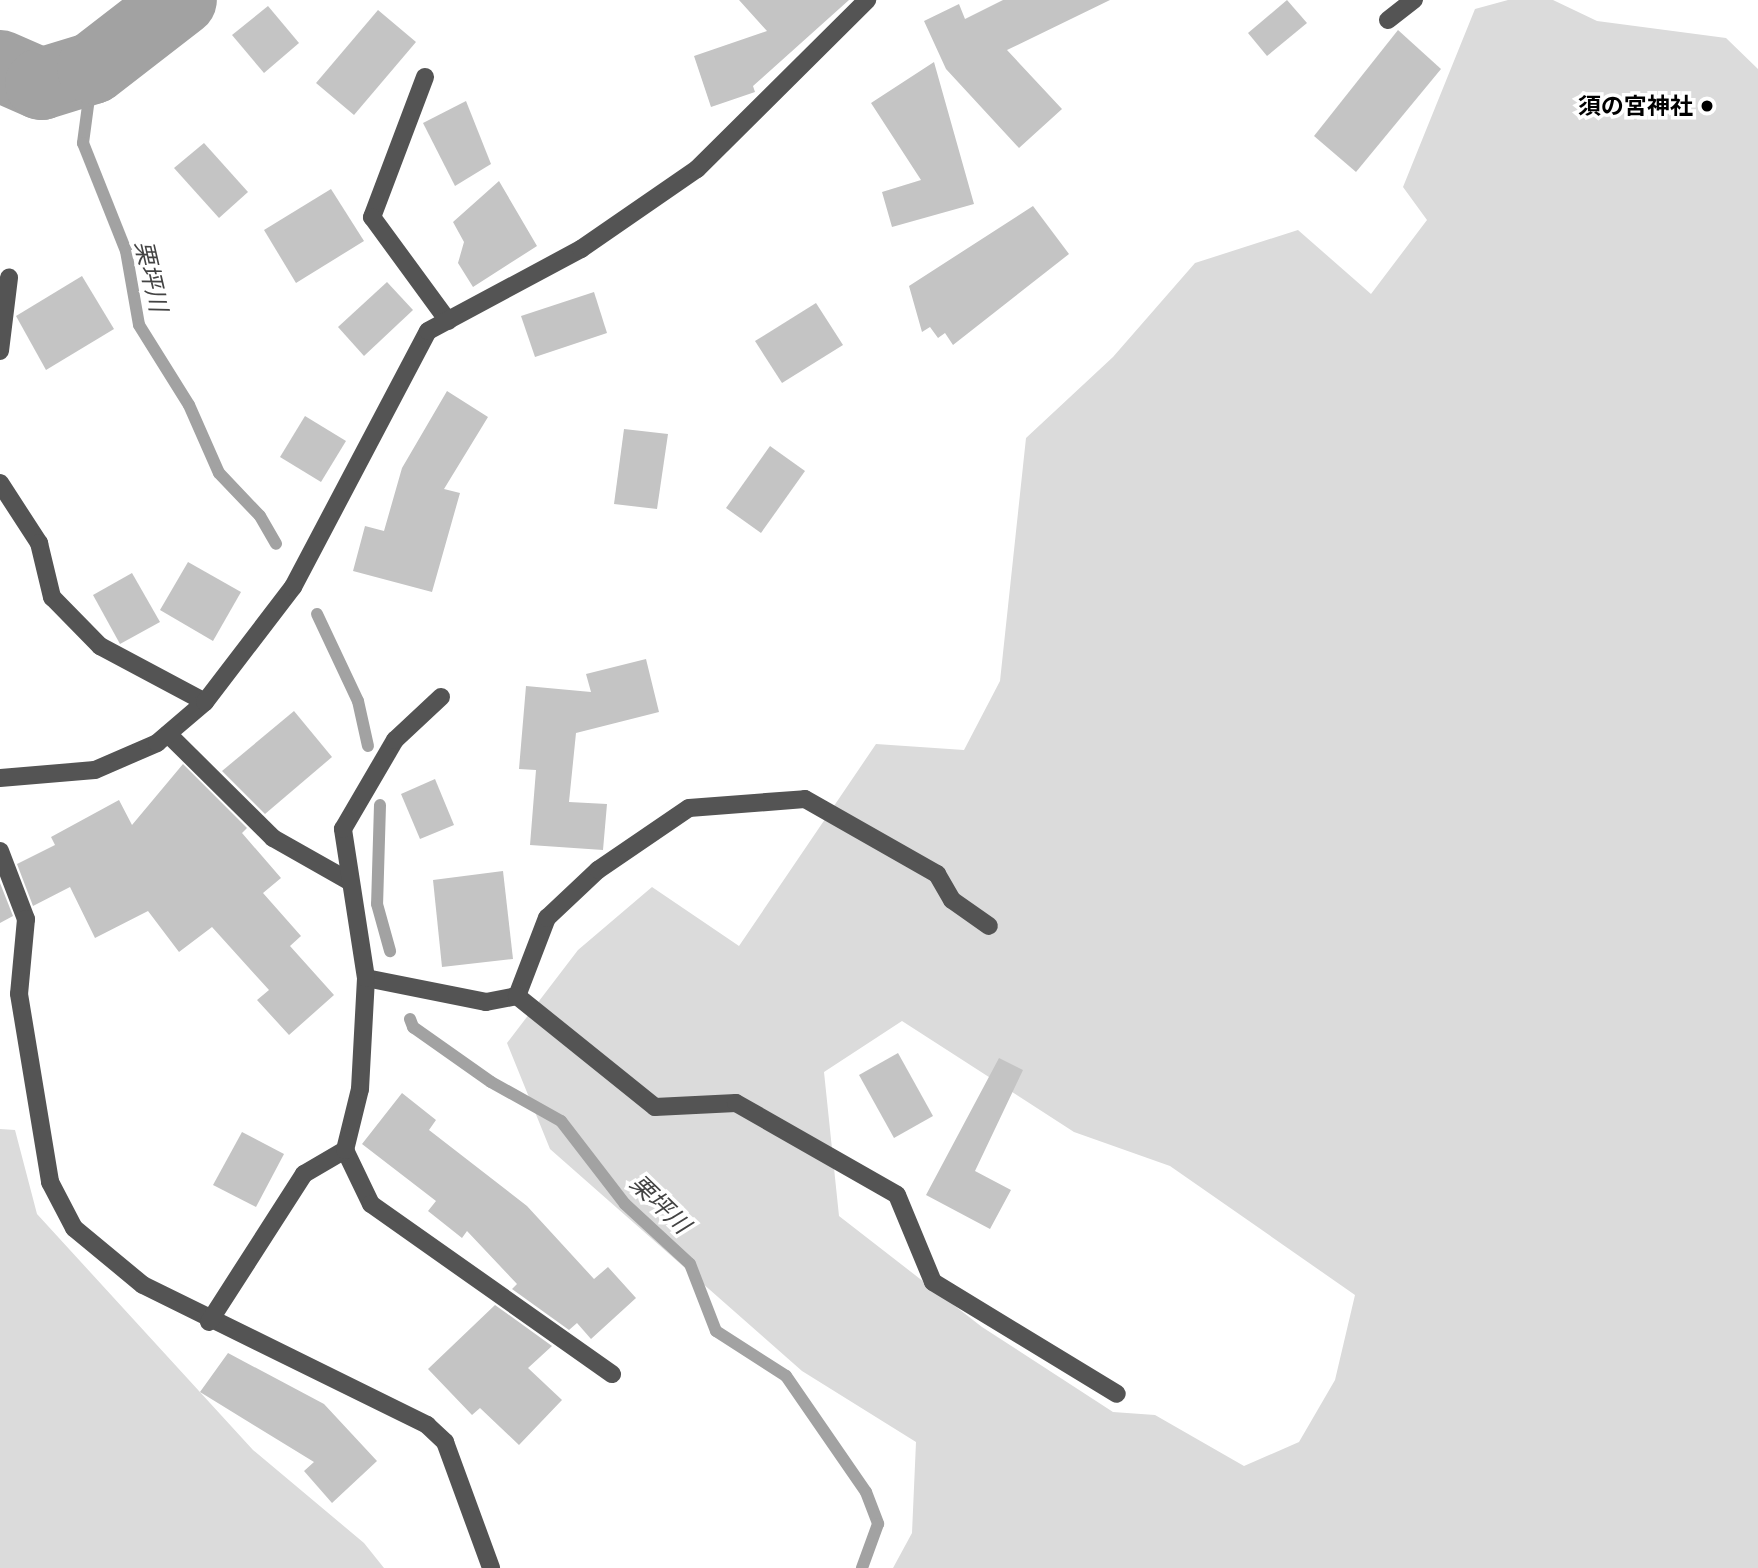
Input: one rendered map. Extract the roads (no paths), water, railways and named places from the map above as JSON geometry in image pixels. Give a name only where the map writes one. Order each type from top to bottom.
[{"type":"street","points":[[0,778],[96,769],[168,734],[205,702],[293,587],[428,331],[582,249],[697,169],[867,0]]},
{"type":"street","points":[[1388,20],[1414,0]]},
{"type":"street","points":[[425,77],[372,217],[447,321]]},
{"type":"street","points":[[0,351],[9,278]]},
{"type":"street","points":[[0,483],[39,543],[52,597],[100,646],[205,702]]},
{"type":"street","points":[[441,697],[396,740],[343,829],[366,978],[360,1089],[345,1150],[371,1204],[612,1374]]},
{"type":"street","points":[[168,734],[274,838],[349,881]]},
{"type":"street","points":[[517,996],[547,918],[598,870],[689,808],[806,799],[937,874],[952,900],[989,926]]},
{"type":"street","points":[[0,851],[26,919],[19,994],[50,1182],[74,1228],[143,1285],[209,1322],[426,1425],[444,1443],[491,1568]]},
{"type":"street","points":[[366,978],[486,1002],[517,996],[655,1107],[736,1103],[897,1195],[933,1282],[1117,1394]]},
{"type":"street","points":[[209,1322],[304,1174],[345,1150]]},
{"type":"waterway","points":[[0,66],[41,84],[93,68],[181,0]]},
{"type":"waterway","name":"栗坪川","points":[[93,68],[83,143],[126,251],[139,325],[189,405],[219,473],[260,516],[276,544]]},
{"type":"waterway","name":"栗坪川","points":[[317,614],[358,701],[368,746]]},
{"type":"waterway","name":"栗坪川","points":[[380,805],[377,904],[390,951]]},
{"type":"waterway","name":"栗坪川","points":[[410,1019],[413,1027],[491,1082],[561,1121],[625,1204],[690,1264],[716,1331],[786,1376],[866,1492],[878,1524],[862,1568]]},
{"type":"place","name":"須の宮神社","points":[[1707,106]]}]
